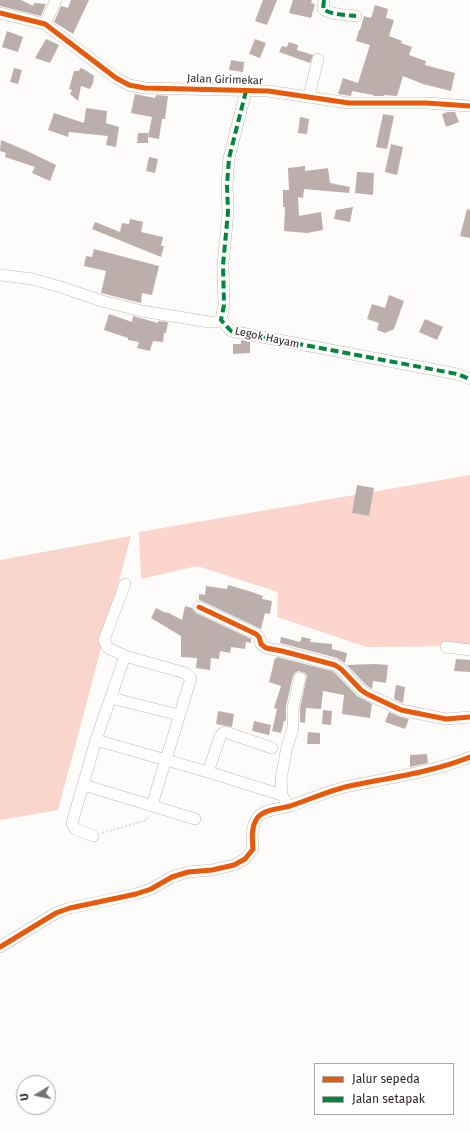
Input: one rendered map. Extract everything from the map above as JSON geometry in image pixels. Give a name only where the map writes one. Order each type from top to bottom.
[{"type":"street","points":[[45,24],[56,0]]},
{"type":"street","points":[[324,0],[323,9],[326,11],[342,15],[356,16]]},
{"type":"street","name":"Jalan Girimekar","points":[[0,13],[45,24],[116,78],[129,84],[145,88],[268,91],[349,102],[426,103],[470,106]]},
{"type":"street","points":[[309,96],[318,59]]},
{"type":"street","points":[[221,320],[224,305],[223,265],[228,212],[227,185],[229,158],[246,91]]},
{"type":"street","name":"Legok Hayam","points":[[0,276],[32,280],[61,287],[102,301],[142,311],[209,322],[221,320],[231,331],[457,374],[470,379]]},
{"type":"street","points":[[125,584],[104,640],[108,648],[125,656],[185,673],[190,678],[152,805]]},
{"type":"street","points":[[199,607],[256,634],[259,637],[261,644],[266,648],[336,665],[361,690],[401,710],[446,719],[470,717]]},
{"type":"street","points":[[446,647],[470,650]]},
{"type":"street","points":[[93,836],[75,829],[72,823],[96,740],[125,656]]},
{"type":"street","points":[[288,806],[282,795],[281,779],[287,747],[293,728],[293,707],[300,678]]},
{"type":"street","points":[[111,698],[179,715]]},
{"type":"street","points":[[208,772],[220,737],[225,732],[272,748]]},
{"type":"street","points":[[96,740],[282,795]]},
{"type":"street","points":[[0,947],[56,913],[70,908],[136,894],[151,889],[172,877],[188,872],[212,870],[234,865],[245,859],[253,849],[253,826],[258,816],[265,812],[343,788],[456,763],[470,757]]},
{"type":"street","points":[[84,785],[195,818]]},
{"type":"path","points":[[93,836],[147,820]]},
{"type":"shaded area","points":[[470,475],[470,646],[366,647],[277,617],[278,592],[197,566],[141,579],[139,532]]},
{"type":"shaded area","points":[[131,536],[58,810],[0,820],[0,560]]},
{"type":"building","points":[[0,0],[21,0],[33,6],[34,3],[46,4],[41,16],[0,6]]},
{"type":"building","points":[[71,0],[89,0],[73,34],[54,22],[61,6],[68,8]]},
{"type":"building","points":[[263,0],[277,0],[267,25],[255,21]]},
{"type":"building","points":[[293,0],[312,0],[311,3],[315,4],[311,18],[289,13]]},
{"type":"building","points":[[375,5],[388,9],[386,18],[394,20],[389,36],[412,47],[409,55],[426,61],[425,65],[455,73],[451,91],[423,84],[403,76],[397,96],[374,96],[352,91],[351,96],[338,94],[343,78],[358,83],[370,45],[356,41],[364,16],[371,18]]},
{"type":"building","points":[[7,31],[23,37],[18,52],[2,47]]},
{"type":"building","points":[[46,39],[59,45],[50,63],[35,58]]},
{"type":"building","points":[[255,39],[266,43],[260,58],[249,54]]},
{"type":"building","points":[[289,42],[298,45],[297,50],[313,55],[310,63],[279,52],[282,46],[287,47]]},
{"type":"building","points":[[231,60],[244,62],[243,72],[229,70]]},
{"type":"building","points":[[14,68],[22,70],[18,84],[10,82]]},
{"type":"building","points":[[80,68],[86,70],[85,71],[94,76],[90,89],[81,86],[78,101],[70,94],[72,90],[69,89],[74,71],[79,71]]},
{"type":"building","points":[[135,94],[155,98],[156,95],[168,96],[165,119],[162,119],[159,139],[148,137],[152,117],[131,113]]},
{"type":"building","points":[[86,108],[107,111],[106,123],[119,127],[116,147],[106,145],[108,136],[69,132],[68,137],[48,130],[54,113],[84,123]]},
{"type":"building","points":[[455,112],[459,122],[446,127],[442,114]]},
{"type":"building","points":[[383,114],[394,116],[387,149],[376,147]]},
{"type":"building","points":[[300,117],[309,119],[307,134],[298,133]]},
{"type":"building","points":[[138,133],[148,133],[148,143],[137,143]]},
{"type":"building","points":[[1,140],[56,165],[50,181],[32,173],[35,167],[5,157],[6,153],[0,151]]},
{"type":"building","points":[[391,144],[403,147],[397,175],[385,172]]},
{"type":"building","points":[[149,157],[158,159],[155,173],[146,171]]},
{"type":"building","points":[[305,166],[305,171],[328,168],[330,183],[350,187],[349,193],[304,189],[303,198],[298,197],[299,216],[321,212],[323,230],[307,233],[284,231],[285,207],[283,207],[283,190],[289,190],[288,168]]},
{"type":"building","points":[[357,172],[374,173],[373,195],[355,193]]},
{"type":"building","points":[[353,207],[350,222],[334,219],[336,210]]},
{"type":"building","points":[[467,209],[470,210],[470,238],[460,236]]},
{"type":"building","points":[[130,219],[143,222],[141,232],[163,237],[161,246],[164,246],[161,257],[92,229],[95,222],[120,232],[122,223],[129,224]]},
{"type":"building","points":[[94,249],[159,266],[152,295],[142,293],[141,303],[101,293],[106,271],[84,266],[86,256],[92,257]]},
{"type":"building","points":[[389,295],[404,301],[394,329],[385,333],[377,330],[379,323],[367,319],[372,304],[385,308]]},
{"type":"building","points":[[109,314],[132,322],[133,316],[158,323],[158,321],[168,322],[166,333],[164,333],[163,342],[153,341],[150,351],[137,348],[139,342],[128,340],[128,338],[104,330]]},
{"type":"building","points":[[425,319],[443,327],[437,340],[419,332]]},
{"type":"building","points":[[241,340],[250,342],[250,353],[233,354],[233,344],[241,344]]},
{"type":"building","points":[[357,485],[374,488],[369,516],[352,513]]},
{"type":"building","points":[[228,585],[263,596],[262,599],[272,601],[270,614],[265,613],[261,629],[199,600],[199,594],[205,595],[206,586],[227,589]]},
{"type":"building","points":[[185,606],[192,608],[196,613],[251,639],[251,643],[246,642],[245,649],[231,647],[230,653],[220,651],[219,659],[211,658],[210,670],[196,668],[197,658],[181,657],[181,636],[151,618],[156,608],[182,620]]},
{"type":"building","points":[[281,637],[300,642],[302,637],[311,639],[310,642],[332,644],[332,649],[347,653],[345,663],[337,658],[280,643]]},
{"type":"building","points":[[277,657],[332,671],[357,696],[372,704],[370,718],[342,714],[344,695],[323,691],[321,709],[306,708],[305,723],[300,722],[300,708],[307,676],[305,673],[298,671],[293,676],[286,706],[286,721],[284,721],[281,733],[272,731],[277,709],[274,708],[281,686],[269,682],[275,658],[276,659]]},
{"type":"building","points":[[456,659],[470,660],[470,672],[454,671]]},
{"type":"building","points":[[347,665],[388,665],[386,683],[373,681],[372,689],[366,685]]},
{"type":"building","points":[[396,685],[405,687],[403,703],[394,699]]},
{"type":"building","points":[[323,710],[332,711],[331,725],[322,724]]},
{"type":"building","points":[[218,711],[234,714],[232,727],[216,724]]},
{"type":"building","points":[[389,712],[409,719],[405,729],[385,722]]},
{"type":"building","points":[[254,721],[271,725],[269,735],[252,731]]},
{"type":"building","points":[[308,732],[320,733],[320,744],[307,744]]},
{"type":"building","points":[[427,754],[428,763],[410,767],[410,755]]},
{"type":"marked path","points":[[324,0],[323,9],[339,14],[356,16]]},
{"type":"marked path","points":[[246,91],[229,158],[227,185],[228,212],[223,265],[224,305],[221,320],[231,331],[457,374],[470,379]]},
{"type":"cycle path","points":[[0,13],[45,24],[116,78],[129,85],[145,88],[268,91],[349,103],[426,103],[470,106]]},
{"type":"cycle path","points":[[199,607],[256,634],[259,637],[261,644],[266,648],[335,665],[341,669],[361,690],[401,710],[446,719],[470,717]]},
{"type":"cycle path","points":[[0,947],[56,913],[70,908],[136,894],[151,889],[172,877],[188,872],[212,870],[234,865],[245,859],[253,849],[252,836],[254,824],[258,817],[265,812],[290,806],[345,787],[424,771],[455,763],[470,757]]}]
